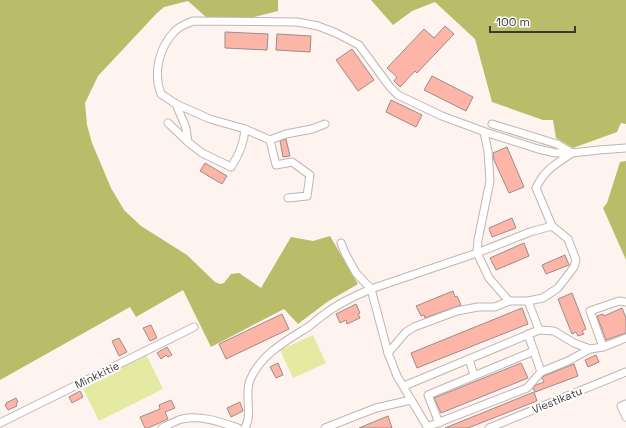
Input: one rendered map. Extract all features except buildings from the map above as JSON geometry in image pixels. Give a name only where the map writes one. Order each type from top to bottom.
[{"type":"street","points":[[325,124],[312,129],[286,134],[270,140],[245,129],[210,119],[176,104],[160,94],[157,70],[164,46],[174,31],[182,25],[193,21],[297,22],[326,29],[359,45],[390,87],[398,95],[442,116],[556,153],[626,148]]},
{"type":"street","points":[[176,104],[186,128],[188,142]]},
{"type":"street","points":[[168,123],[202,153],[231,167],[241,151],[245,138],[245,129]]},
{"type":"street","points":[[492,124],[557,144],[572,153]]},
{"type":"street","points":[[482,130],[488,150],[490,181],[478,240],[477,253],[489,278],[509,301]]},
{"type":"street","points":[[270,140],[276,165],[292,162],[310,175],[307,196],[288,198]]},
{"type":"street","points":[[547,151],[550,158],[550,167]]},
{"type":"street","points":[[388,353],[406,332],[414,327],[457,311],[478,307],[495,307],[509,301],[528,301],[543,298],[558,288],[574,267],[576,260],[568,239],[552,226],[536,188],[550,167],[572,153]]},
{"type":"street","points":[[245,428],[248,421],[248,392],[250,380],[257,369],[270,353],[279,345],[308,327],[332,309],[371,289],[477,253],[530,232],[552,226]]},
{"type":"street","points":[[341,242],[356,273],[371,289],[388,353],[397,376],[427,428],[527,388],[541,372],[568,361],[590,349],[603,347],[626,338]]},
{"type":"street","points":[[528,301],[539,330]]},
{"type":"street","points":[[603,347],[590,311],[619,301],[626,302]]},
{"type":"street","name":"Minkkitie","points":[[0,423],[194,327]]},
{"type":"street","points":[[404,386],[539,330],[554,330],[574,343],[590,349]]},
{"type":"street","points":[[528,334],[541,372]]},
{"type":"street","points":[[439,422],[428,395],[534,351]]},
{"type":"street","points":[[469,359],[474,375]]},
{"type":"street","name":"Viestikatu","points":[[489,428],[626,372]]},
{"type":"street","points":[[324,428],[376,408],[411,400]]},
{"type":"street","points":[[626,404],[622,406],[626,417]]},
{"type":"street","points":[[164,428],[181,420],[198,417],[238,428]]},
{"type":"green space","points":[[0,0],[278,0],[278,11],[250,18],[207,18],[188,1],[164,7],[98,76],[85,103],[87,125],[92,143],[111,188],[124,210],[141,226],[187,255],[215,282],[220,284],[224,283],[231,274],[239,273],[261,288],[291,237],[313,241],[330,236],[358,284],[327,302],[298,324],[284,309],[211,347],[183,290],[136,317],[130,307],[0,380]]},
{"type":"green space","points":[[371,0],[626,0],[626,124],[621,123],[617,132],[573,148],[556,138],[553,120],[543,120],[492,102],[475,39],[435,2],[412,11],[393,25]]},
{"type":"green space","points":[[626,161],[626,260],[603,208],[607,203],[620,162]]},
{"type":"green space","points":[[313,335],[326,363],[293,378],[280,350]]},
{"type":"green space","points":[[146,354],[163,389],[99,421],[81,385]]}]
